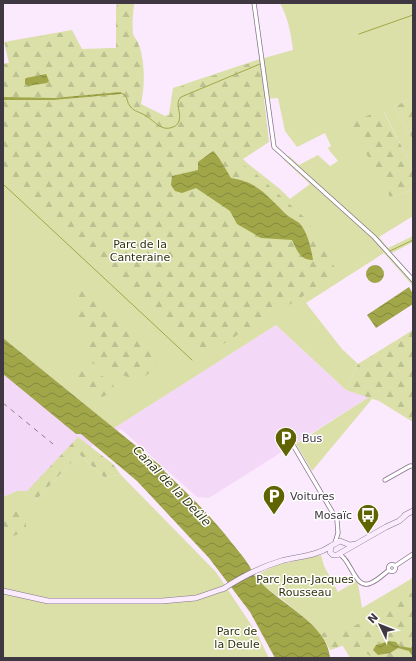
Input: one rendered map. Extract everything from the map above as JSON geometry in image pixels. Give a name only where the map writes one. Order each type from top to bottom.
[{"type":"street","points":[[254,3],[274,147],[374,237],[413,280]]},
{"type":"street","points":[[293,445],[337,520],[338,533],[329,550],[331,554]]},
{"type":"street","points":[[385,480],[410,466],[413,466]]},
{"type":"street","points":[[3,591],[48,601],[182,602],[196,600],[212,596],[260,569],[282,561],[320,553],[335,556],[399,521],[413,511]]},
{"type":"street","points":[[338,533],[347,547],[344,557]]},
{"type":"street","points":[[320,553],[340,541],[352,545],[356,544]]},
{"type":"street","points":[[339,554],[344,557],[357,579],[362,583],[371,583],[389,570],[392,572],[394,571],[395,566],[413,554]]},
{"type":"shaded area","points":[[276,325],[346,390],[369,397],[209,498],[197,497],[121,429],[79,454],[35,501],[17,491],[3,497],[3,349],[115,427]]},
{"type":"green space","points":[[117,3],[135,3],[133,29],[134,36],[140,50],[142,65],[142,89],[140,104],[165,118],[170,115],[174,89],[259,60],[268,142],[239,160],[306,219],[338,273],[279,311],[200,356],[168,329],[163,320],[120,285],[94,260],[92,248],[77,241],[3,175],[3,100],[53,100],[121,94],[121,92],[54,98],[3,97],[3,64],[10,63],[5,43],[71,31],[82,50],[119,48],[116,48]],"holes":[[[219,158],[230,178],[252,185],[261,191],[291,218],[301,224],[292,240],[261,238],[237,224],[230,211],[196,188],[198,170]]]},
{"type":"green space","name":"Parc de la Canteraine","points":[[280,3],[413,3],[413,97],[394,107],[413,140],[413,168],[384,112],[390,197],[413,190],[413,216],[379,237],[388,248],[413,236],[413,242],[392,253],[413,277],[413,286],[384,253],[306,303],[342,349],[358,364],[346,390],[276,325],[114,428],[3,338],[3,64],[9,63],[4,42],[72,30],[82,49],[116,48],[139,44],[144,74],[141,104],[165,116],[169,114],[173,88],[257,60],[293,50],[289,26]],"holes":[[[278,98],[285,131],[297,147],[325,133],[331,146],[328,148],[338,161],[330,166],[318,155],[299,165],[289,156],[284,160],[310,184],[290,199],[243,159],[269,142],[264,99]]]},
{"type":"green space","points":[[413,97],[413,140],[394,107]]},
{"type":"green space","points":[[382,109],[413,168],[413,190],[390,197],[350,124]]},
{"type":"green space","points":[[88,287],[136,331],[149,340],[158,354],[158,361],[155,369],[138,381],[84,360],[90,340],[78,323],[76,313],[80,303],[78,292]]},
{"type":"green space","points":[[413,330],[413,422],[379,401],[346,390],[358,364]]},
{"type":"green space","points":[[79,367],[112,380],[114,388],[111,393],[102,397],[92,392],[77,376]]},
{"type":"green space","points":[[369,397],[372,399],[312,471],[296,444]]},
{"type":"green space","points":[[78,437],[113,464],[121,475],[104,477],[79,454],[35,501],[27,491]]},
{"type":"green space","name":"Parc de la Deule","points":[[79,454],[104,477],[121,475],[216,572],[256,632],[269,658],[3,658],[3,497],[17,491],[27,491],[35,501]]},
{"type":"green space","points":[[22,505],[26,512],[26,531],[8,538],[3,537],[3,513]]},
{"type":"green space","name":"Parc Jean-Jacques Rousseau","points":[[321,555],[324,566],[338,592],[356,581],[358,583],[362,608],[411,579],[413,576],[413,658],[350,658],[340,641],[327,643],[306,620],[254,576],[277,565]]},
{"type":"green space","points":[[413,592],[413,645],[411,648],[401,647],[394,641],[380,643],[373,650],[374,653],[381,654],[393,651],[398,647],[401,648],[395,658],[375,658],[364,651],[354,650],[351,643],[330,650],[321,634],[346,623],[349,629]]},
{"type":"water","points":[[46,74],[49,81],[47,83],[28,86],[25,84],[26,78]]},
{"type":"water","points":[[121,92],[121,94],[53,100],[3,100],[3,97],[54,98]]},
{"type":"water","points":[[213,151],[231,178],[241,180],[256,187],[269,197],[288,216],[300,224],[307,237],[313,260],[302,257],[297,251],[292,240],[261,238],[237,224],[230,211],[196,188],[182,193],[175,191],[171,185],[172,176],[198,170],[198,162]]},
{"type":"water","points":[[375,265],[381,268],[384,274],[381,280],[375,283],[369,280],[366,274],[369,268]]},
{"type":"water","points":[[409,287],[413,294],[413,304],[376,328],[367,315]]},
{"type":"water","name":"Canal de la Deûle","points":[[3,338],[162,467],[165,472],[221,529],[245,560],[258,580],[313,625],[327,646],[330,658],[275,658],[250,612],[209,558],[137,481],[81,434],[76,434],[3,374]]},
{"type":"water","points":[[389,641],[396,642],[399,646],[411,648],[413,645],[413,657],[409,651],[398,648],[390,653],[378,655],[373,650],[376,645]]},
{"type":"waterway","points":[[359,34],[413,15]]},
{"type":"waterway","points":[[121,93],[125,95],[133,110],[144,115],[158,125],[169,128],[177,125],[179,122],[180,114],[178,102],[181,97],[260,64]]},
{"type":"waterway","points":[[3,184],[192,360]]},
{"type":"waterway","points":[[390,251],[413,240]]},
{"type":"railway","points":[[3,403],[53,444]]},
{"type":"place","name":"Bus","points":[[286,458]]},
{"type":"place","name":"Voitures","points":[[274,516]]},
{"type":"place","name":"Mosaïc","points":[[368,534]]}]
